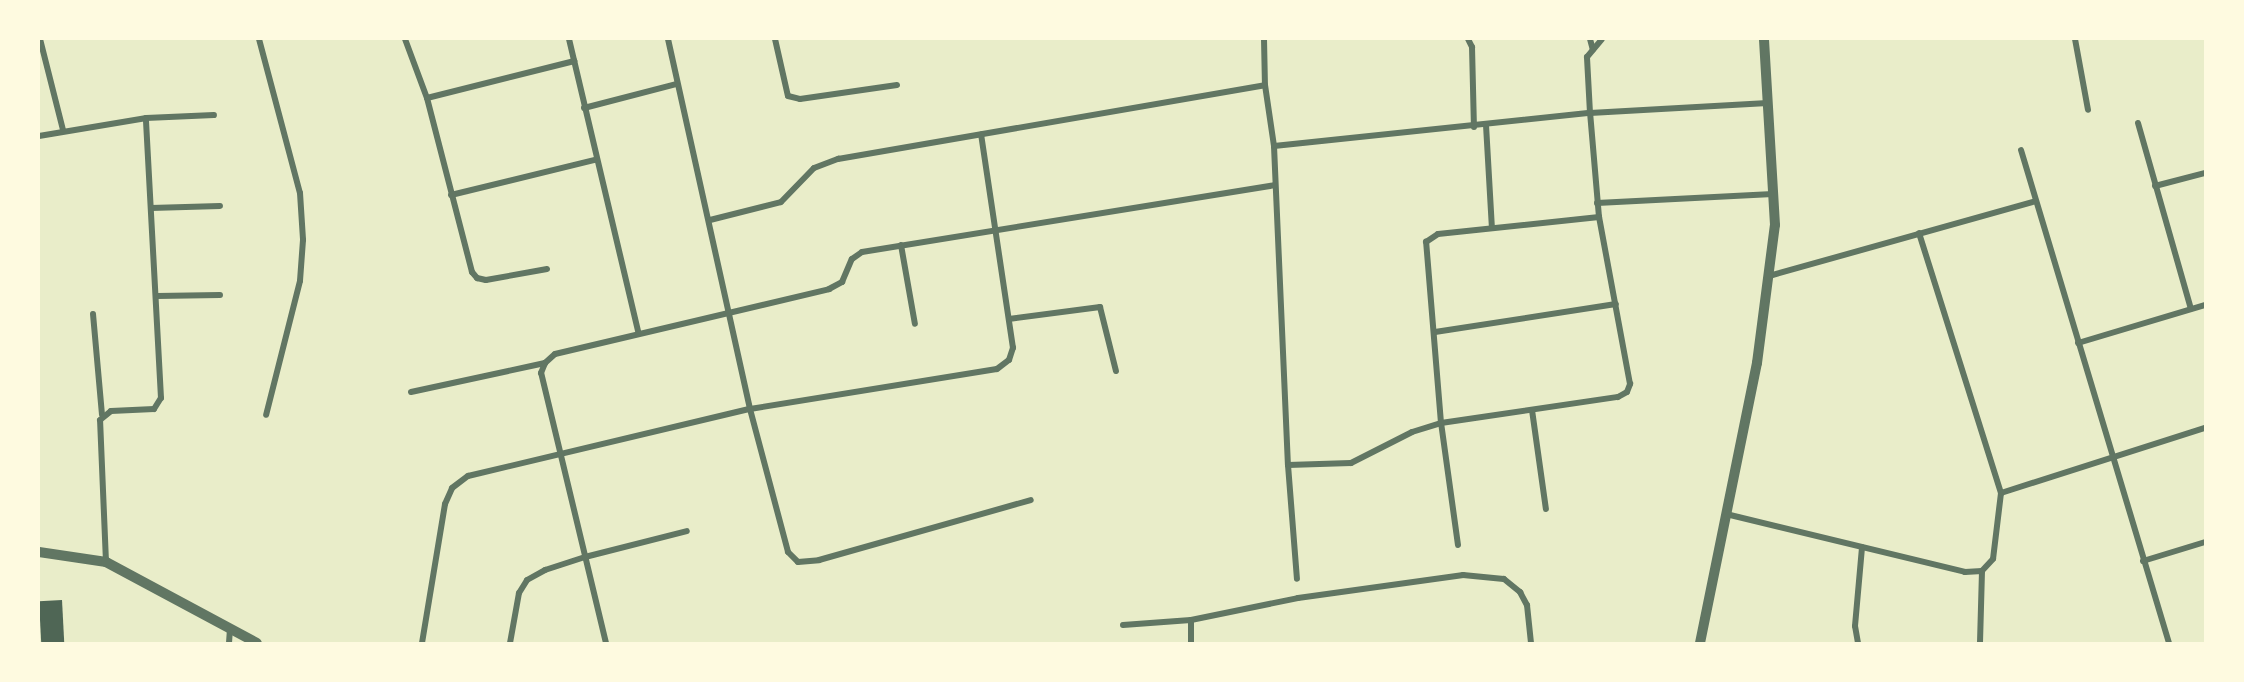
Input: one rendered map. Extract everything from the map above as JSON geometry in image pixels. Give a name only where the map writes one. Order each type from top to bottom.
[{"type":"street","points":[[40,39],[63,130]]},
{"type":"street","points":[[259,39],[300,193],[303,240],[300,281],[266,415]]},
{"type":"street","points":[[405,39],[427,98],[451,195],[477,278],[547,269]]},
{"type":"street","points":[[569,39],[595,160],[638,332]]},
{"type":"street","points":[[668,39],[730,310],[750,409],[788,552],[798,562],[819,560],[1031,500]]},
{"type":"street","points":[[775,39],[788,96],[800,99],[897,85]]},
{"type":"street","points":[[1264,39],[1265,85],[1274,146],[1288,465],[1298,579]]},
{"type":"street","points":[[1468,39],[1472,47],[1474,127]]},
{"type":"street","points":[[1590,39],[1593,50]]},
{"type":"street","points":[[1288,465],[1351,464],[1412,432],[1441,423],[1618,397],[1627,392],[1630,384],[1599,217],[1590,113],[1587,57],[1602,39]]},
{"type":"street","points":[[1700,643],[1758,363],[1775,225],[1764,39]]},
{"type":"street","points":[[2075,39],[2088,110]]},
{"type":"street","points":[[427,98],[574,61]]},
{"type":"street","points":[[584,108],[677,84]]},
{"type":"street","points":[[710,220],[782,202],[814,168],[838,159],[1265,85]]},
{"type":"street","points":[[1274,146],[1474,127],[1590,113],[1768,103]]},
{"type":"street","points":[[39,136],[63,130],[146,118],[214,115]]},
{"type":"street","points":[[102,415],[111,411],[154,409],[160,403],[157,296],[146,118]]},
{"type":"street","points":[[2138,123],[2191,309]]},
{"type":"street","points":[[1486,125],[1492,228]]},
{"type":"street","points":[[422,643],[445,504],[452,488],[468,476],[750,409],[997,369],[1010,360],[1013,348],[993,228],[981,134]]},
{"type":"street","points":[[2021,150],[2169,643]]},
{"type":"street","points":[[451,195],[595,160]]},
{"type":"street","points":[[2155,186],[2205,173]]},
{"type":"street","points":[[606,643],[541,373],[545,363],[555,354],[730,310],[829,289],[842,282],[852,259],[862,252],[993,228],[1274,185]]},
{"type":"street","points":[[1598,203],[1773,194]]},
{"type":"street","points":[[1769,276],[2036,201]]},
{"type":"street","points":[[151,208],[220,206]]},
{"type":"street","points":[[1458,545],[1441,423],[1426,242],[1438,234],[1599,217]]},
{"type":"street","points":[[1919,233],[2001,493],[1993,559],[1982,571],[1980,643]]},
{"type":"street","points":[[901,245],[915,324]]},
{"type":"street","points":[[157,296],[220,295]]},
{"type":"street","points":[[1435,332],[1616,304]]},
{"type":"street","points":[[2078,343],[2205,304]]},
{"type":"street","points":[[1009,319],[1100,307],[1116,371]]},
{"type":"street","points":[[93,314],[102,415],[106,562]]},
{"type":"street","points":[[411,392],[545,363]]},
{"type":"street","points":[[1532,410],[1546,509]]},
{"type":"street","points":[[2001,493],[2111,456],[2205,428]]},
{"type":"street","points":[[1726,514],[1965,572],[1982,571]]},
{"type":"street","points":[[510,643],[519,593],[527,580],[545,570],[585,557],[687,531]]},
{"type":"street","points":[[2143,561],[2205,542]]},
{"type":"street","points":[[1858,643],[1855,626],[1862,547]]},
{"type":"street","points":[[39,552],[106,562],[258,643]]},
{"type":"street","points":[[1123,626],[1191,620],[1298,598],[1463,575],[1504,579],[1520,592],[1527,605],[1531,643]]},
{"type":"street","points":[[1191,620],[1191,643]]},
{"type":"street","points":[[229,643],[230,628]]},
{"type":"building","points":[[62,600],[64,643],[41,643],[39,601]]}]
